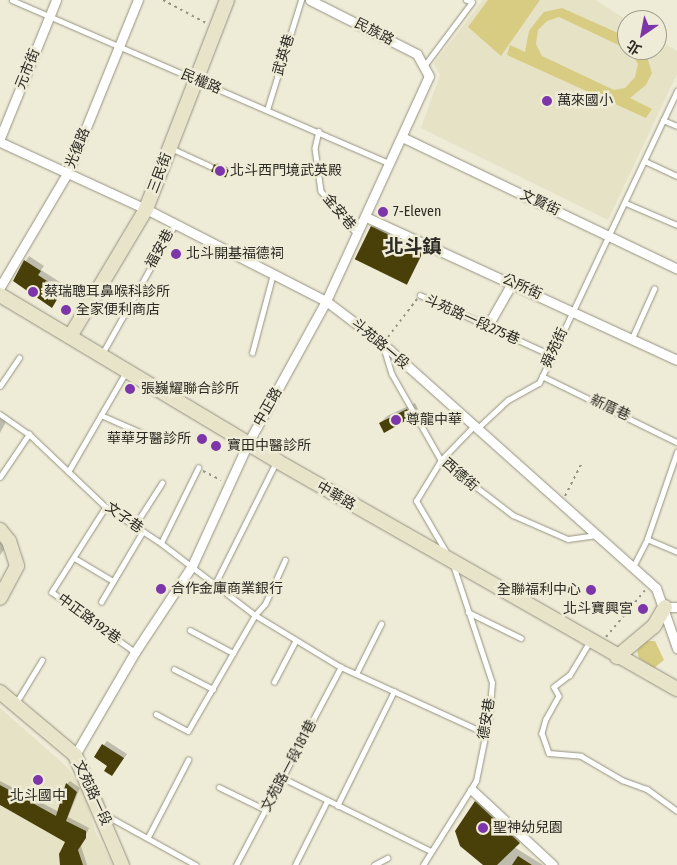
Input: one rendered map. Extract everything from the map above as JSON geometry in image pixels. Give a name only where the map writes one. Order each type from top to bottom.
[{"type":"main road","name":"三民街","points":[[71,336],[146,209],[227,0]]},
{"type":"main road","name":"中華路","points":[[0,294],[128,369],[277,461],[453,564],[677,689]]},
{"type":"main road","points":[[0,530],[9,541],[17,566],[0,598]]},
{"type":"main road","points":[[617,657],[654,626],[671,607]]},
{"type":"main road","name":"文苑路一段","points":[[0,692],[75,755],[102,814],[122,865]]},
{"type":"street","name":"元市街","points":[[0,140],[56,0]]},
{"type":"street","name":"光復路","points":[[0,287],[68,172],[138,0]]},
{"type":"street","name":"民族路","points":[[310,0],[417,54],[429,76]]},
{"type":"street","name":"中正路","points":[[75,755],[135,652],[192,566],[228,483],[248,443],[326,301],[429,76]]},
{"type":"street","name":"文賢街","points":[[402,137],[677,269]]},
{"type":"street","name":"斗苑路一段","points":[[0,140],[146,209],[326,301],[383,344],[473,427],[650,583],[671,607],[677,648]]},
{"type":"street","name":"公所街","points":[[366,217],[573,310],[677,360]]},
{"type":"street","points":[[487,326],[512,283]]},
{"type":"street","points":[[472,790],[553,865]]},
{"type":"lane","name":"民權路","points":[[12,0],[197,81],[319,131],[390,164]]},
{"type":"lane","name":"武英巷","points":[[267,110],[301,0]]},
{"type":"lane","points":[[424,66],[472,2],[466,0]]},
{"type":"lane","name":"舜苑街","points":[[453,564],[416,501],[441,460],[473,427],[480,426],[508,400],[539,383],[626,203],[677,91]]},
{"type":"lane","points":[[663,120],[677,126]]},
{"type":"lane","name":"金安巷","points":[[319,131],[315,148],[321,191],[357,234]]},
{"type":"lane","points":[[170,148],[210,166]]},
{"type":"lane","points":[[645,161],[677,176]]},
{"type":"lane","points":[[626,203],[677,225]]},
{"type":"lane","name":"福安巷","points":[[102,354],[175,224]]},
{"type":"lane","points":[[252,353],[273,274]]},
{"type":"lane","points":[[632,338],[654,288]]},
{"type":"lane","name":"斗苑路一段275巷","points":[[420,295],[551,355]]},
{"type":"lane","name":"西德街","points":[[383,344],[392,374],[441,460],[513,515],[568,539],[596,535]]},
{"type":"lane","points":[[0,386],[19,358]]},
{"type":"lane","points":[[68,472],[128,369]]},
{"type":"lane","name":"新厝巷","points":[[542,376],[677,442]]},
{"type":"lane","name":"文子巷","points":[[0,414],[29,434],[106,507],[192,566],[255,615],[341,667],[486,733]]},
{"type":"lane","points":[[101,415],[158,440]]},
{"type":"lane","points":[[0,477],[29,434]]},
{"type":"lane","points":[[633,567],[647,539],[677,452]]},
{"type":"lane","points":[[215,584],[277,461]]},
{"type":"lane","points":[[160,543],[198,468]]},
{"type":"lane","points":[[134,525],[162,483]]},
{"type":"lane","name":"中正路192巷","points":[[106,507],[76,559],[52,592],[135,652]]},
{"type":"lane","points":[[100,602],[143,531]]},
{"type":"lane","points":[[647,539],[677,552]]},
{"type":"lane","points":[[76,559],[113,581]]},
{"type":"lane","points":[[156,714],[188,731],[255,615],[265,604],[285,560]]},
{"type":"lane","name":"德安巷","points":[[423,865],[472,790],[486,733],[492,683],[453,564]]},
{"type":"lane","points":[[468,612],[521,638]]},
{"type":"lane","points":[[356,674],[382,624]]},
{"type":"lane","points":[[190,630],[233,653]]},
{"type":"lane","points":[[274,682],[296,640]]},
{"type":"lane","points":[[594,644],[570,675],[554,687],[558,696],[546,719],[542,733],[549,753],[581,756],[622,780],[647,789],[677,811]]},
{"type":"lane","points":[[15,704],[42,660]]},
{"type":"lane","name":"文苑路一段181巷","points":[[236,865],[341,667]]},
{"type":"lane","points":[[174,669],[213,689]]},
{"type":"lane","points":[[337,806],[394,691]]},
{"type":"lane","points":[[148,837],[188,760]]},
{"type":"lane","points":[[283,778],[431,851]]},
{"type":"lane","points":[[218,787],[266,810]]},
{"type":"lane","points":[[295,865],[328,801]]},
{"type":"lane","points":[[102,814],[148,837],[196,865]]},
{"type":"lane","points":[[374,865],[388,858]]},
{"type":"path","points":[[163,0],[216,29]]},
{"type":"path","name":"斗苑路一段275巷","points":[[383,344],[420,295]]},
{"type":"path","points":[[560,504],[581,464]]},
{"type":"path","points":[[198,468],[228,483]]},
{"type":"path","points":[[594,644],[650,583]]},
{"type":"shaded area","name":"萬來國小","points":[[483,0],[595,0],[617,14],[617,60],[667,60],[667,45],[677,51],[677,74],[608,220],[421,128],[440,75],[434,63]]},
{"type":"shaded area","points":[[488,0],[540,0],[501,56],[468,27]]},
{"type":"shaded area","points":[[562,8],[617,33],[617,44],[559,17],[547,21],[538,30],[536,44],[542,56],[614,90],[625,88],[635,77],[638,64],[635,60],[648,60],[652,73],[646,85],[630,98],[652,109],[646,118],[507,55],[510,45],[525,52],[529,31],[544,12]]},
{"type":"shaded area","points":[[643,641],[655,641],[664,660],[654,668],[639,658],[637,651]]},
{"type":"shaded area","name":"北斗國中","points":[[0,708],[67,767],[85,793],[95,831],[113,865],[0,865]]},
{"type":"building","name":"北斗西門境武英殿","points":[[214,164],[229,170],[226,177],[211,171]]},
{"type":"building","points":[[371,226],[423,251],[407,285],[355,259]]},
{"type":"building","points":[[24,260],[41,271],[38,275],[62,291],[52,308],[13,281]]},
{"type":"building","name":"尊龍中華","points":[[407,409],[412,417],[384,433],[379,423]]},
{"type":"building","points":[[102,744],[124,758],[112,776],[104,771],[107,766],[94,757]]},
{"type":"building","points":[[66,783],[77,792],[66,821],[86,831],[86,838],[78,850],[83,865],[60,865],[59,854],[65,842],[0,805],[0,785],[56,816]]},
{"type":"building","name":"聖神幼兒園","points":[[475,801],[520,843],[497,865],[483,865],[460,846],[455,831]]},
{"type":"building","points":[[518,856],[532,865],[512,865]]},
{"type":"place","name":"萬來國小","points":[[547,101]]},
{"type":"place","name":"北斗西門境武英殿","points":[[220,171]]},
{"type":"place","name":"7-Eleven","points":[[383,212]]},
{"type":"place","name":"北斗開基福德祠","points":[[176,254]]},
{"type":"place","name":"蔡瑞聰耳鼻喉科診所","points":[[33,292]]},
{"type":"place","name":"全家便利商店","points":[[66,310]]},
{"type":"place","name":"張巍耀聯合診所","points":[[130,389]]},
{"type":"place","name":"尊龍中華","points":[[396,420]]},
{"type":"place","name":"華華牙醫診所","points":[[202,439]]},
{"type":"place","name":"寶田中醫診所","points":[[216,446]]},
{"type":"place","name":"合作金庫商業銀行","points":[[161,589]]},
{"type":"place","name":"全聯福利中心","points":[[591,590]]},
{"type":"place","name":"北斗寶興宮","points":[[643,609]]},
{"type":"place","name":"北斗國中","points":[[38,780]]},
{"type":"place","name":"聖神幼兒園","points":[[483,828]]},
{"type":"district","name":"北斗鎮","points":[[413,247]]}]
